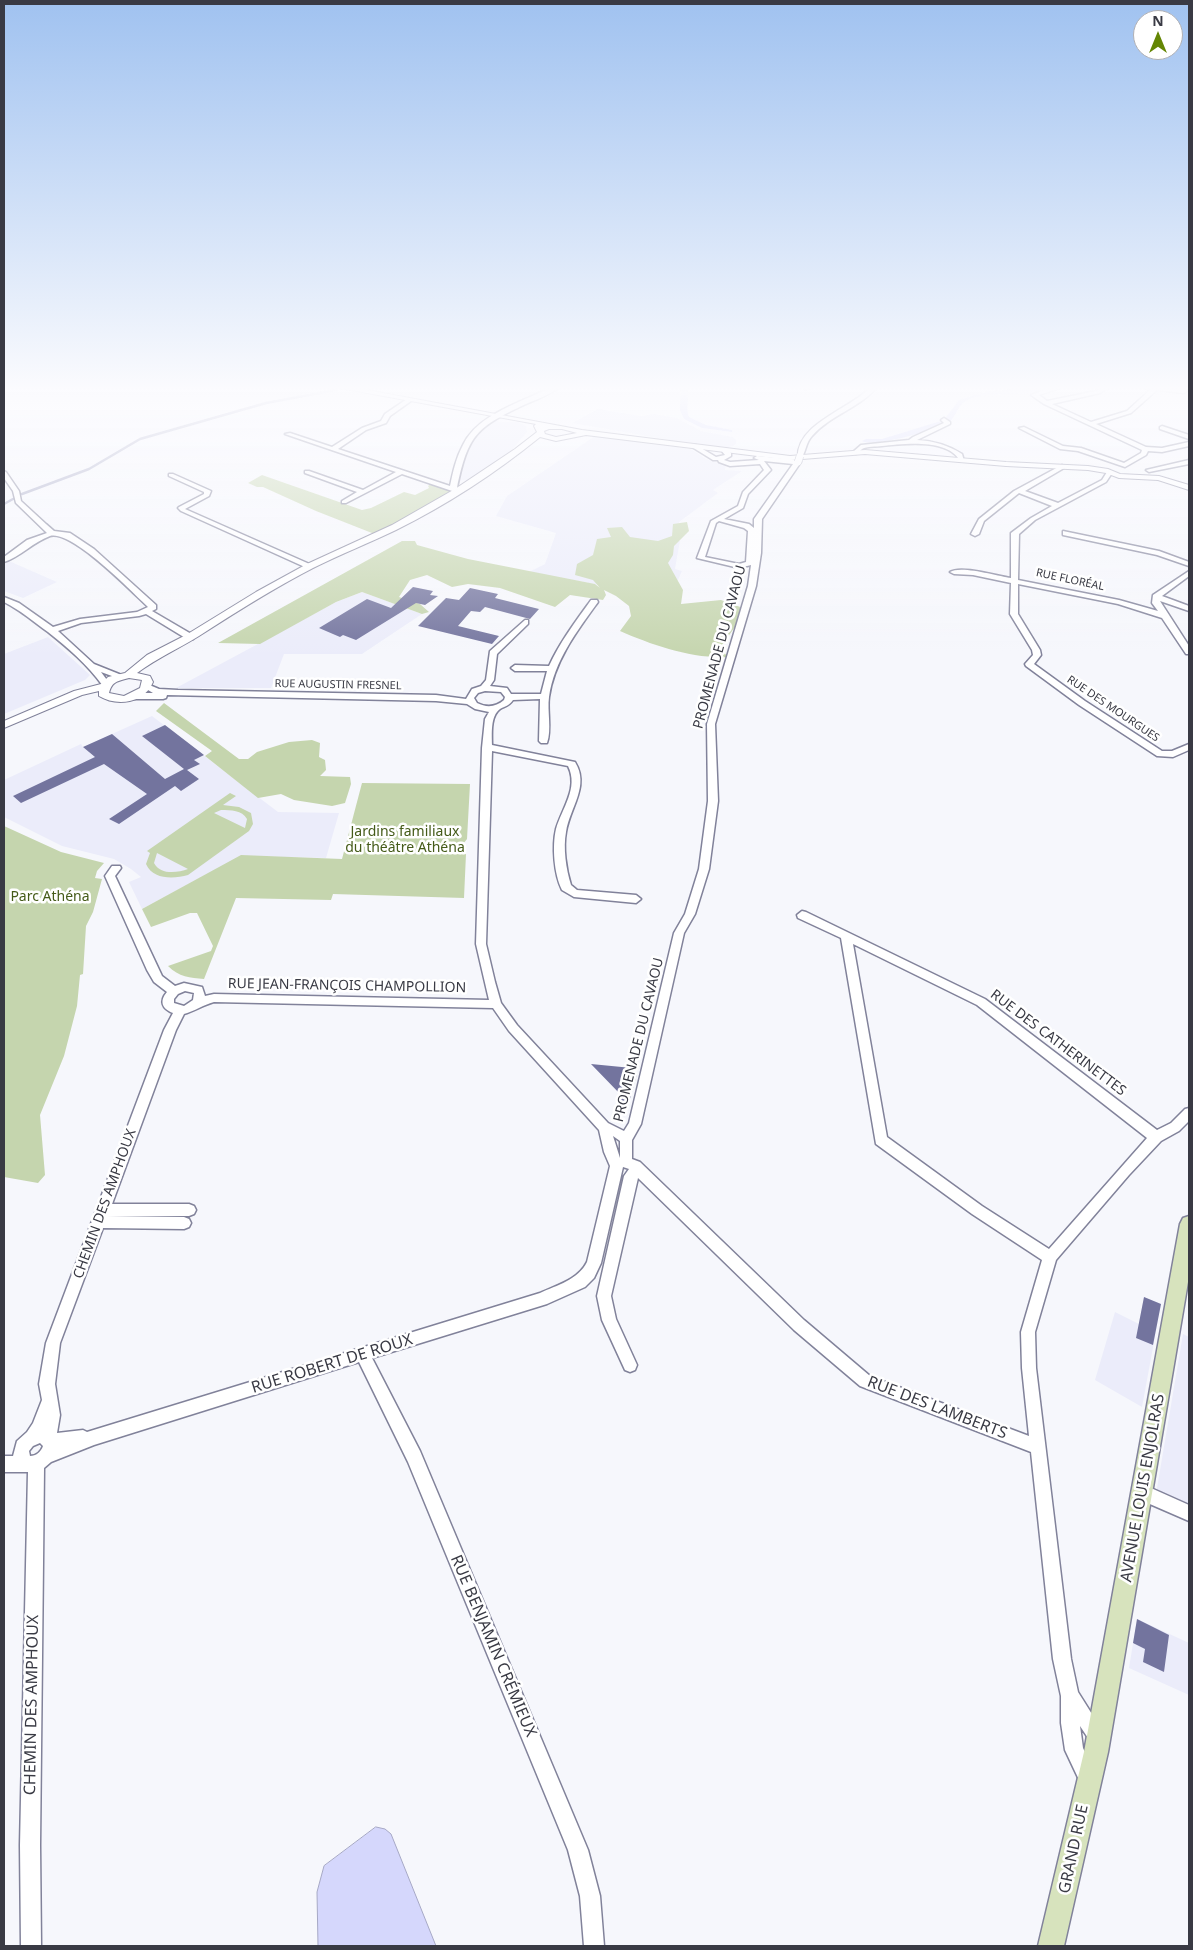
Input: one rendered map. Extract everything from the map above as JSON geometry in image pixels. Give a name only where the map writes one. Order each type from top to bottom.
[{"type":"main road","name":"AVENUE LOUIS ENJOLRAS","points":[[1097,1745],[1189,1224]]},
{"type":"main road","name":"GRAND RUE","points":[[1051,1946],[1097,1745]]},
{"type":"street","points":[[7,477],[16,491],[18,502],[52,533]]},
{"type":"street","points":[[176,477],[208,491],[207,495],[181,508],[183,510],[310,566]]},
{"type":"street","points":[[321,477],[363,492]]},
{"type":"street","points":[[344,502],[392,477]]},
{"type":"street","points":[[417,477],[455,490]]},
{"type":"street","points":[[455,490],[456,477]]},
{"type":"street","points":[[4,725],[65,699],[104,688],[151,657],[207,627],[215,625],[263,596],[270,589],[310,566],[396,527],[476,477]]},
{"type":"street","points":[[717,519],[752,530],[750,563],[739,566],[701,558],[710,528],[717,519],[740,507],[745,493],[761,477]]},
{"type":"street","name":"PROMENADE DU CAVAOU","points":[[626,1140],[635,1124],[679,933],[690,914],[704,869],[713,801],[711,724],[752,586],[757,553],[758,519],[786,477]]},
{"type":"street","points":[[975,534],[981,520],[1006,499],[1044,477]]},
{"type":"street","points":[[1016,581],[1015,533],[1023,525],[1104,480],[1119,477]]},
{"type":"street","points":[[1152,477],[1189,487]]},
{"type":"street","points":[[1173,477],[1189,487]]},
{"type":"street","points":[[1020,491],[1059,506]]},
{"type":"street","points":[[4,560],[30,542],[52,533],[67,535],[91,551],[151,602],[153,607],[148,611],[131,616],[80,621],[51,630]]},
{"type":"street","points":[[1066,533],[1159,553],[1189,564]]},
{"type":"street","name":"RUE FLORÉAL","points":[[954,572],[974,573],[1119,602],[1152,610],[1165,616]]},
{"type":"street","points":[[1189,573],[1156,600],[1189,652]]},
{"type":"street","name":"RUE DES MOURGUES","points":[[1016,581],[1014,614],[1036,650],[1037,656],[1028,664],[1082,703],[1160,754],[1173,754],[1189,747]]},
{"type":"street","points":[[4,599],[33,615],[51,630],[86,662],[104,688],[116,699],[135,696],[147,687],[148,682],[142,676],[125,675],[86,662]]},
{"type":"street","name":"RUE FLORÉAL","points":[[1119,602],[1156,600],[1189,609]]},
{"type":"street","points":[[544,741],[545,696],[553,669],[566,642],[594,602]]},
{"type":"street","points":[[148,611],[190,637]]},
{"type":"street","points":[[493,684],[493,653],[525,622]]},
{"type":"street","points":[[142,676],[150,663],[179,643]]},
{"type":"street","points":[[515,668],[553,669]]},
{"type":"street","points":[[489,719],[471,698],[493,684]]},
{"type":"street","points":[[493,684],[504,690],[509,697]]},
{"type":"street","name":"RUE AUGUSTIN FRESNEL","points":[[147,687],[160,692],[239,696]]},
{"type":"street","name":"RUE AUGUSTIN FRESNEL","points":[[135,696],[471,698]]},
{"type":"street","points":[[509,697],[545,696]]},
{"type":"street","points":[[482,709],[495,708],[505,704],[509,697]]},
{"type":"street","points":[[495,708],[489,719],[487,748],[481,944],[496,1004],[523,1041],[604,1127],[611,1147],[612,1159],[627,1166]]},
{"type":"street","points":[[487,748],[499,748],[572,764],[576,771],[575,792],[560,833],[566,887],[574,893],[636,898]]},
{"type":"street","points":[[116,868],[110,876],[153,970],[158,979],[174,991]]},
{"type":"street","name":"RUE DES CATHERINETTES","points":[[802,915],[981,1002],[1156,1137]]},
{"type":"street","points":[[846,938],[881,1140],[977,1210],[1050,1257]]},
{"type":"street","points":[[184,987],[195,988],[200,994],[198,1002],[193,1007],[180,1010],[168,1005],[168,998],[174,991],[184,987]]},
{"type":"street","name":"RUE JEAN-FRANÇOIS CHAMPOLLION","points":[[198,1002],[214,998],[496,1004]]},
{"type":"street","name":"CHEMIN DES AMPHOUX","points":[[31,1946],[30,1845],[37,1450],[52,1415],[47,1384],[54,1343],[170,1030],[180,1010]]},
{"type":"street","points":[[1090,1780],[1074,1750],[1070,1723],[1070,1696],[1062,1659],[1029,1368],[1028,1332],[1050,1257],[1156,1137],[1175,1126],[1189,1113]]},
{"type":"street","points":[[604,1127],[617,1132],[626,1140],[627,1166],[631,1176],[604,1296],[608,1320],[630,1365]]},
{"type":"street","name":"RUE ROBERT DE ROUX","points":[[4,1460],[94,1436],[363,1355],[542,1299],[569,1288],[580,1282],[594,1263],[627,1166]]},
{"type":"street","name":"RUE DES LAMBERTS","points":[[627,1166],[800,1325],[865,1381],[1038,1447]]},
{"type":"street","points":[[101,1216],[189,1210]]},
{"type":"street","points":[[101,1216],[184,1223]]},
{"type":"street","name":"RUE BENJAMIN CRÉMIEUX","points":[[363,1355],[414,1457],[575,1843],[590,1896],[594,1946]]},
{"type":"street","name":"RUE ROBERT DE ROUX","points":[[4,1464],[37,1450]]},
{"type":"street","points":[[1142,1492],[1189,1513]]},
{"type":"street","points":[[1070,1696],[1097,1745]]},
{"type":"shaded area","points":[[458,477],[472,477],[468,480],[457,481]]},
{"type":"shaded area","points":[[535,477],[733,477],[713,490],[718,493],[679,522],[674,540],[680,541],[675,569],[682,571],[670,598],[529,572],[545,564],[556,533],[496,516],[507,496]]},
{"type":"shaded area","points":[[9,561],[57,582],[23,598],[4,591],[4,565]]},
{"type":"shaded area","points":[[362,592],[422,614],[362,654],[284,654],[271,688],[176,688],[336,602]]},
{"type":"shaded area","points":[[48,637],[90,675],[85,680],[4,714],[4,654]]},
{"type":"shaded area","points":[[152,716],[278,812],[339,813],[326,858],[241,856],[142,909],[129,882],[141,877],[131,869],[114,859],[62,846],[4,817],[4,780],[81,744],[83,747]]},
{"type":"shaded area","points":[[1144,1297],[1161,1304],[1142,1407],[1095,1380],[1115,1312],[1139,1324]]},
{"type":"shaded area","points":[[1183,1334],[1189,1337],[1189,1509],[1156,1494]]},
{"type":"shaded area","points":[[1137,1619],[1189,1643],[1189,1695],[1129,1668]]},
{"type":"green space","points":[[258,477],[268,477],[362,510],[371,508],[404,492],[415,495],[429,488],[428,486],[433,482],[458,491],[377,535],[316,511],[263,487],[257,487],[248,483]]},
{"type":"green space","points":[[687,522],[689,531],[674,546],[673,555],[668,563],[683,590],[681,604],[721,600],[743,608],[737,624],[720,648],[728,657],[700,656],[672,650],[620,631],[631,616],[629,606],[604,590],[606,595],[603,600],[570,595],[555,607],[500,588],[468,584],[452,587],[427,575],[410,580],[399,597],[420,604],[429,612],[422,614],[362,592],[336,602],[260,644],[218,643],[402,541],[415,541],[417,545],[468,559],[595,584],[600,588],[593,580],[575,575],[577,564],[593,555],[597,539],[611,537],[607,528],[622,527],[630,537],[658,541],[672,536],[673,524]]},
{"type":"green space","points":[[164,703],[239,759],[248,759],[257,752],[289,742],[312,740],[320,743],[319,757],[325,760],[326,770],[320,776],[350,777],[351,784],[345,803],[332,806],[294,800],[281,794],[258,798],[205,756],[212,751],[156,711]]},
{"type":"green space","name":"Jardins familiaux du théâtre Athéna","points":[[362,783],[470,784],[467,839],[460,848],[466,854],[464,898],[333,894],[331,900],[236,898],[204,979],[181,975],[168,966],[211,951],[213,946],[197,913],[190,913],[151,927],[142,909],[241,855],[342,859]]},
{"type":"green space","points":[[230,793],[236,796],[223,805],[239,807],[251,813],[253,824],[249,831],[188,875],[177,877],[159,876],[149,869],[146,864],[150,853],[147,851]],"holes":[[[221,810],[232,810],[245,816],[247,819],[245,828],[214,813]],[[157,853],[188,869],[174,872],[160,870],[154,863]]]},
{"type":"green space","name":"Parc Athéna","points":[[4,826],[61,852],[104,863],[97,871],[95,878],[102,879],[93,912],[86,926],[83,974],[80,975],[77,1006],[64,1056],[40,1115],[45,1175],[38,1183],[4,1177]]},
{"type":"water","points":[[376,1827],[385,1829],[391,1834],[436,1946],[318,1946],[317,1892],[324,1866]]},
{"type":"building","points":[[413,587],[433,591],[430,595],[438,596],[425,605],[416,603],[356,640],[343,635],[340,637],[319,628],[367,599],[391,608]]},
{"type":"building","points":[[470,588],[498,594],[495,598],[539,609],[530,619],[485,607],[480,612],[471,611],[458,626],[499,636],[492,644],[418,626],[446,598],[459,600]]},
{"type":"building","points":[[165,725],[204,755],[194,760],[200,764],[187,770],[199,779],[181,791],[175,786],[119,824],[109,819],[147,794],[104,764],[21,803],[13,796],[95,757],[83,747],[112,734],[165,779],[184,769],[142,736]]},
{"type":"building","points":[[591,1064],[632,1068],[637,1074],[628,1106],[619,1104],[621,1095]]},
{"type":"building","points":[[1144,1297],[1161,1304],[1153,1345],[1136,1338]]},
{"type":"building","points":[[1137,1619],[1169,1635],[1164,1672],[1143,1662],[1145,1649],[1133,1643]]},
{"type":"waterway","points":[[22,494],[68,477]]},
{"type":"waterway","points":[[4,504],[13,499]]}]
